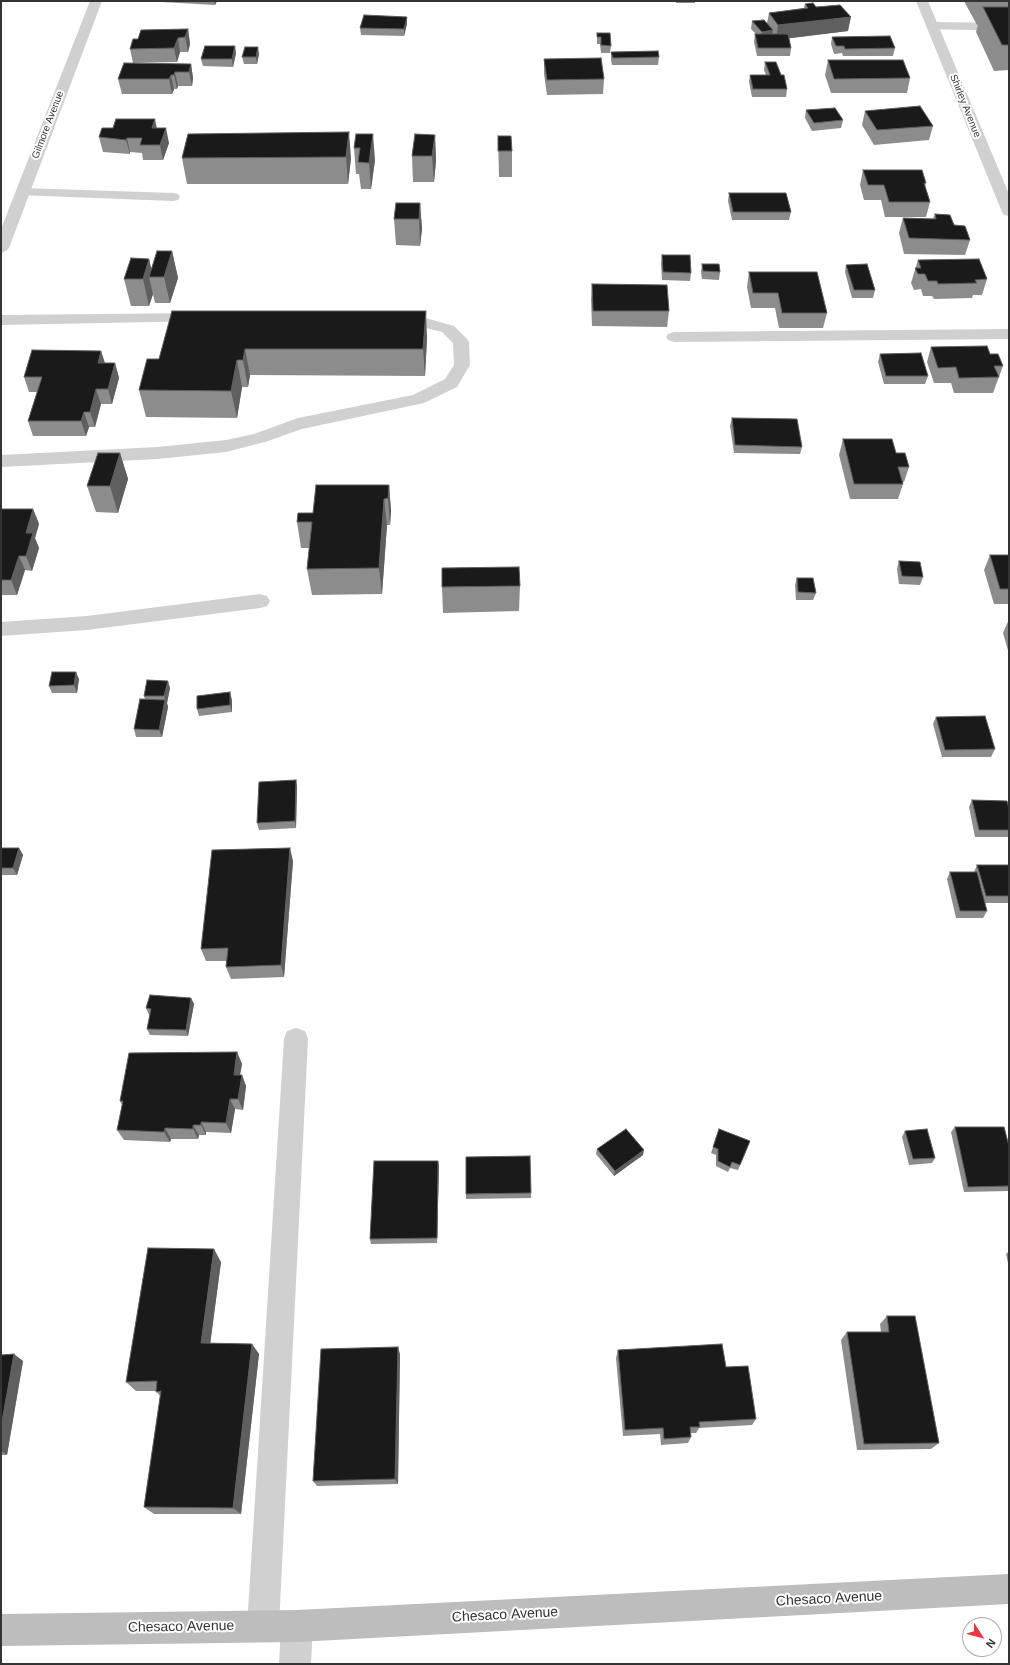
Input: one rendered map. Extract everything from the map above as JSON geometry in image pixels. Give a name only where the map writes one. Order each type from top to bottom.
[{"type":"street","name":"Gilmore Avenue","points":[[1,248],[96,1]]},
{"type":"street","name":"Shirley Avenue","points":[[922,1],[1009,212]]},
{"type":"street","points":[[932,26],[1009,27]]},
{"type":"street","points":[[22,192],[173,197]]},
{"type":"street","points":[[1,320],[213,318]]},
{"type":"street","points":[[1,462],[144,454],[226,446],[259,438],[298,424],[418,398],[451,383],[462,365],[461,342],[448,329],[415,320],[384,320]]},
{"type":"street","points":[[674,337],[1009,334]]},
{"type":"street","points":[[1,629],[87,623],[260,601]]},
{"type":"street","points":[[263,1626],[296,1039]]},
{"type":"street","name":"Chesaco Avenue","points":[[1,1630],[297,1626],[1009,1589]]},
{"type":"street","points":[[295,1664],[297,1626]]},
{"type":"building","points":[[813,3],[816,7],[840,5],[851,17],[778,25],[769,13],[808,8],[805,4]]},
{"type":"building","points":[[983,7],[1009,7],[1009,45],[1002,45]]},
{"type":"building","points":[[364,15],[407,17],[404,29],[360,28]]},
{"type":"building","points":[[764,20],[773,30],[762,32],[752,21]]},
{"type":"building","points":[[188,29],[185,37],[178,38],[174,48],[130,49],[133,39],[138,39],[141,30]]},
{"type":"building","points":[[597,33],[610,33],[611,46],[601,45],[601,37],[597,37]]},
{"type":"building","points":[[755,34],[788,34],[791,48],[758,48]]},
{"type":"building","points":[[890,36],[895,48],[845,49],[844,46],[836,46],[832,37]]},
{"type":"building","points":[[205,46],[235,46],[232,59],[201,59]]},
{"type":"building","points":[[245,47],[258,47],[256,57],[242,57]]},
{"type":"building","points":[[658,51],[659,57],[613,58],[611,52]]},
{"type":"building","points":[[601,58],[604,79],[547,80],[544,59]]},
{"type":"building","points":[[828,60],[903,60],[910,78],[834,79]]},
{"type":"building","points":[[765,62],[776,62],[781,75],[784,75],[787,89],[753,89],[750,75],[770,75]]},
{"type":"building","points":[[124,63],[191,64],[189,72],[175,72],[169,79],[118,79]]},
{"type":"building","points":[[920,106],[933,126],[877,130],[865,111]]},
{"type":"building","points":[[835,108],[843,120],[814,123],[806,110]]},
{"type":"building","points":[[116,119],[155,119],[152,128],[166,128],[160,145],[140,145],[142,138],[127,138],[126,140],[99,137],[102,128],[113,128]]},
{"type":"building","points":[[349,132],[346,157],[182,158],[188,134]]},
{"type":"building","points":[[356,134],[373,134],[369,163],[358,162],[360,148],[354,148]]},
{"type":"building","points":[[415,134],[435,135],[432,156],[412,156]]},
{"type":"building","points":[[498,136],[511,136],[512,151],[498,151]]},
{"type":"building","points":[[863,170],[922,170],[926,183],[924,183],[930,202],[889,202],[884,185],[868,185]]},
{"type":"building","points":[[729,193],[786,193],[791,212],[733,212]]},
{"type":"building","points":[[396,203],[420,203],[419,219],[394,219]]},
{"type":"building","points":[[935,214],[950,215],[954,225],[965,226],[970,240],[909,238],[903,218],[936,219]]},
{"type":"building","points":[[157,251],[172,251],[164,277],[149,277]]},
{"type":"building","points":[[662,255],[690,255],[691,273],[663,272]]},
{"type":"building","points":[[131,258],[149,259],[143,279],[124,279]]},
{"type":"building","points":[[979,259],[987,279],[975,280],[977,283],[938,284],[937,281],[928,281],[925,274],[918,274],[915,268],[921,268],[918,260]]},
{"type":"building","points":[[702,264],[719,264],[720,272],[703,271]]},
{"type":"building","points":[[867,264],[875,290],[854,290],[846,265]]},
{"type":"building","points":[[749,272],[817,272],[827,313],[782,313],[778,293],[753,293]]},
{"type":"building","points":[[592,284],[667,285],[669,311],[593,311]]},
{"type":"building","points":[[172,311],[426,311],[423,349],[245,349],[243,360],[237,360],[231,391],[139,390],[147,359],[159,359]]},
{"type":"building","points":[[987,346],[990,354],[998,354],[1003,366],[994,366],[999,377],[959,378],[956,367],[938,368],[931,347]]},
{"type":"building","points":[[32,350],[101,351],[98,363],[115,363],[108,389],[96,389],[90,412],[84,412],[81,421],[28,421],[42,377],[24,377]]},
{"type":"building","points":[[921,353],[928,376],[886,376],[880,354]]},
{"type":"building","points":[[732,418],[797,419],[802,447],[735,445]]},
{"type":"building","points":[[843,439],[892,439],[896,453],[905,453],[909,467],[898,467],[903,484],[854,484]]},
{"type":"building","points":[[98,453],[120,453],[110,486],[87,486]]},
{"type":"building","points":[[316,485],[389,485],[388,498],[384,499],[379,568],[307,569],[312,522],[297,522],[298,513],[313,513]]},
{"type":"building","points":[[1,509],[33,509],[26,533],[33,533],[26,556],[19,556],[11,580],[1,580]]},
{"type":"building","points":[[990,555],[1009,555],[1009,589],[1000,589]]},
{"type":"building","points":[[899,561],[920,562],[923,577],[902,576]]},
{"type":"building","points":[[519,567],[520,586],[442,587],[442,568]]},
{"type":"building","points":[[797,578],[813,578],[816,593],[798,592]]},
{"type":"building","points":[[52,672],[76,672],[74,685],[49,686]]},
{"type":"building","points":[[147,680],[168,681],[164,696],[144,696]]},
{"type":"building","points":[[230,692],[230,705],[197,709],[197,696]]},
{"type":"building","points":[[140,699],[165,700],[159,730],[134,729]]},
{"type":"building","points":[[985,716],[995,749],[945,750],[936,717]]},
{"type":"building","points":[[296,780],[295,821],[257,823],[259,782]]},
{"type":"building","points":[[972,800],[1007,801],[1009,809],[1009,830],[979,830]]},
{"type":"building","points":[[1,848],[19,848],[13,868],[1,868]]},
{"type":"building","points":[[290,848],[281,965],[226,967],[228,948],[201,949],[212,850]]},
{"type":"building","points":[[977,865],[1009,865],[1009,896],[986,896]]},
{"type":"building","points":[[950,872],[977,872],[987,911],[960,911]]},
{"type":"building","points":[[150,995],[191,998],[186,1030],[147,1029],[151,1009],[146,1008]]},
{"type":"building","points":[[237,1052],[234,1075],[242,1075],[238,1099],[230,1099],[226,1123],[201,1122],[201,1125],[193,1125],[193,1129],[165,1128],[164,1132],[117,1130],[123,1101],[120,1101],[129,1053]]},
{"type":"building","points":[[955,1127],[1004,1127],[1009,1146],[1009,1186],[968,1187]]},
{"type":"building","points":[[626,1129],[644,1150],[615,1171],[597,1149]]},
{"type":"building","points":[[719,1129],[750,1141],[740,1165],[732,1162],[730,1167],[718,1161],[718,1149],[713,1147]]},
{"type":"building","points":[[927,1129],[935,1158],[913,1159],[905,1131]]},
{"type":"building","points":[[530,1156],[531,1193],[466,1194],[466,1157]]},
{"type":"building","points":[[374,1161],[438,1161],[437,1238],[370,1239]]},
{"type":"building","points":[[148,1248],[214,1249],[201,1343],[252,1344],[233,1508],[144,1507],[161,1391],[156,1392],[157,1381],[126,1382]]},
{"type":"building","points":[[887,1316],[915,1316],[939,1443],[864,1444],[847,1332],[889,1332]]},
{"type":"building","points":[[722,1344],[726,1367],[748,1366],[756,1419],[699,1422],[700,1427],[690,1427],[691,1437],[664,1439],[663,1428],[625,1430],[618,1350]]},
{"type":"building","points":[[398,1347],[395,1479],[313,1481],[321,1349]]},
{"type":"building","points":[[14,1354],[1,1427],[1,1355]]}]
